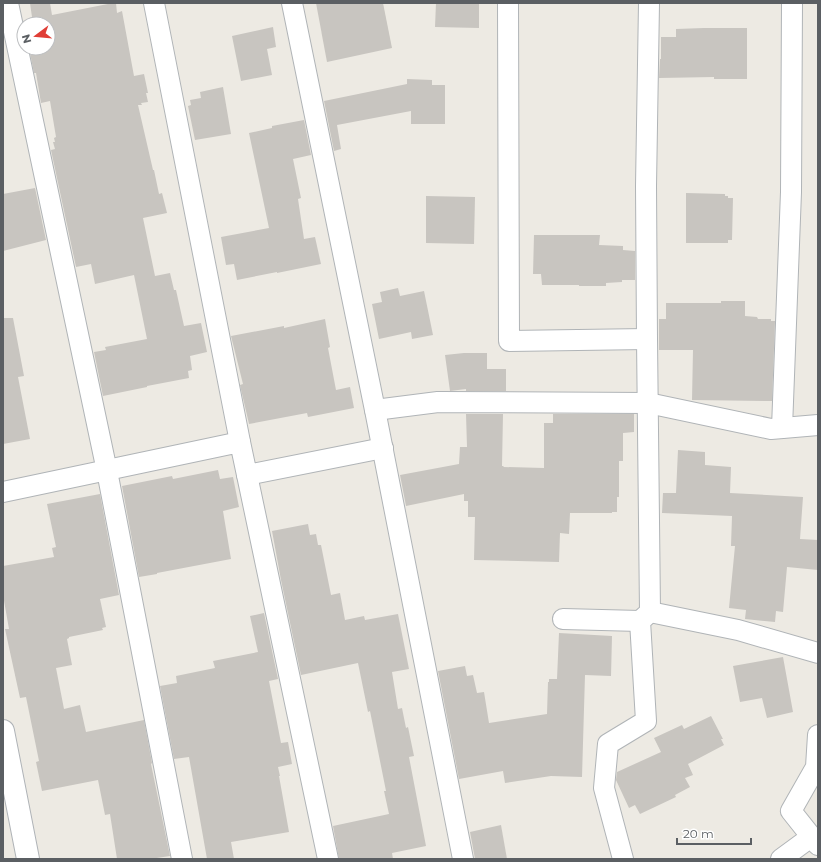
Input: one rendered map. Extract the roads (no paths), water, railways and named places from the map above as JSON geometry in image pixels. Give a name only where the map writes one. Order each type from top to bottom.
[{"type":"street","points":[[8,3],[107,471],[182,859]]},
{"type":"street","points":[[154,3],[240,442],[328,859]]},
{"type":"street","points":[[292,3],[376,410],[463,859]]},
{"type":"street","points":[[508,3],[509,341],[647,339]]},
{"type":"street","points":[[623,859],[604,788],[608,744],[646,721],[645,617],[648,403],[646,186],[649,3]]},
{"type":"street","points":[[782,428],[791,192],[792,3]]},
{"type":"street","points":[[376,410],[438,402],[648,403],[771,429],[818,425]]},
{"type":"street","points":[[3,492],[240,442]]},
{"type":"street","points":[[247,475],[383,448]]},
{"type":"street","points":[[563,619],[645,617],[738,630],[818,653]]},
{"type":"street","points":[[3,731],[28,859]]},
{"type":"street","points":[[781,859],[814,841],[791,811],[816,767],[818,735]]}]
